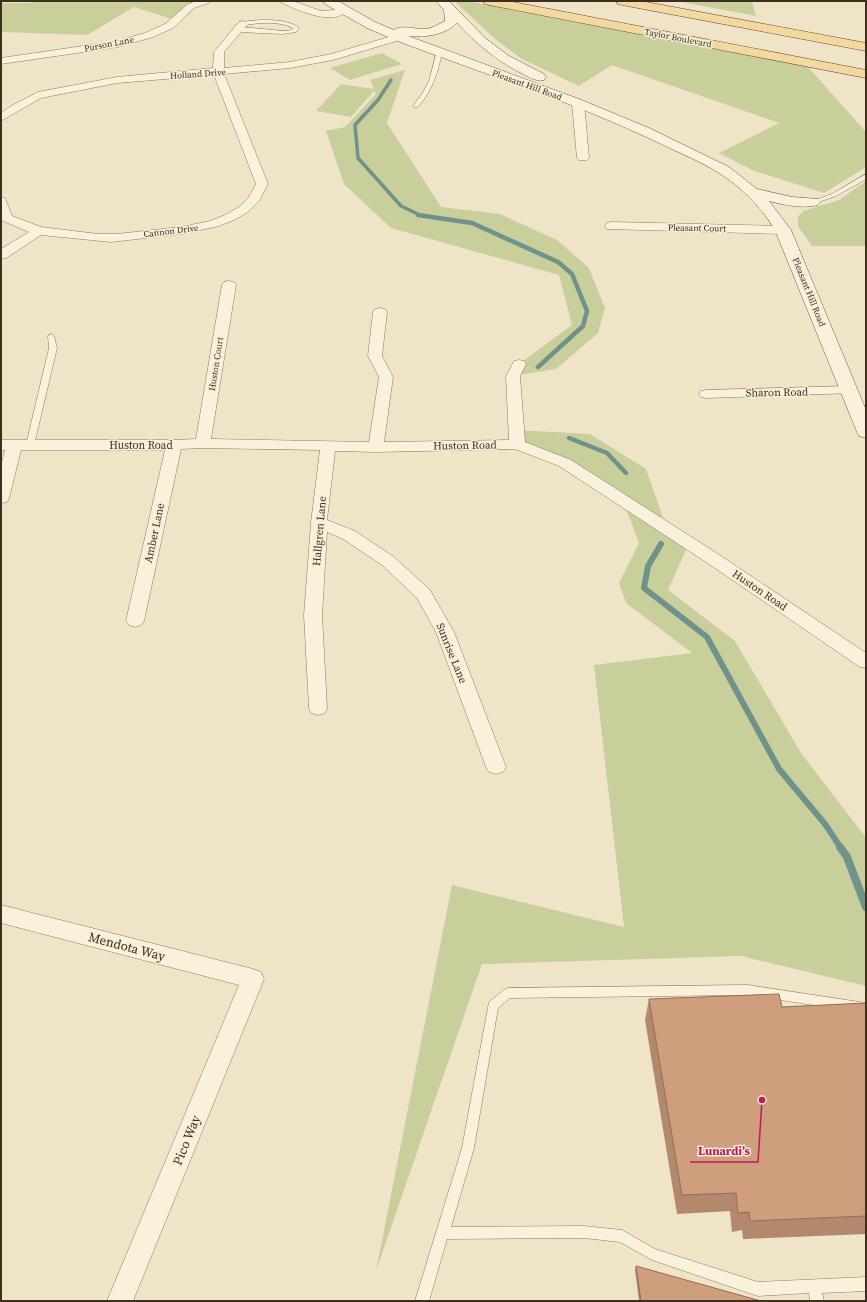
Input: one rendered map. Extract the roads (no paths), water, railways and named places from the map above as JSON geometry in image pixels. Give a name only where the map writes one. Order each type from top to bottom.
[{"type":"main road","name":"Pleasant Hill Road","points":[[329,1],[343,10],[399,37],[578,103],[648,132],[724,171],[752,192],[766,205],[782,227],[866,432]]},
{"type":"main road","name":"Taylor Boulevard","points":[[489,1],[866,74]]},
{"type":"main road","points":[[622,1],[866,47]]},
{"type":"main road","name":"Pleasant Hill Road","points":[[446,5],[481,41],[504,58],[555,85],[648,123],[712,157],[724,171]]},
{"type":"main road","points":[[371,24],[409,33],[434,32],[451,22],[446,5]]},
{"type":"main road","points":[[439,52],[441,48],[435,43],[446,36],[456,35],[481,41]]},
{"type":"main road","points":[[752,192],[792,202],[814,202]]},
{"type":"main road","points":[[782,227],[797,208],[814,202]]},
{"type":"street","name":"Purson Lane","points":[[1,60],[118,44],[149,35],[169,26],[191,6],[206,1]]},
{"type":"street","points":[[285,1],[318,14],[333,15],[343,10]]},
{"type":"street","points":[[218,72],[219,52],[240,27]]},
{"type":"street","name":"Holland Drive","points":[[1,118],[38,95],[117,80],[290,65],[333,57],[399,37]]},
{"type":"street","name":"Cannon Drive","points":[[40,231],[107,238],[196,230],[234,216],[246,208],[258,194],[262,184],[218,72]]},
{"type":"street","points":[[578,103],[583,158]]},
{"type":"street","points":[[1,201],[7,218],[40,231]]},
{"type":"street","name":"Pleasant Court","points":[[611,226],[782,227]]},
{"type":"street","points":[[1,255],[40,231]]},
{"type":"street","name":"Huston Court","points":[[203,443],[229,285]]},
{"type":"street","points":[[376,447],[386,377],[375,356],[380,312]]},
{"type":"street","points":[[517,444],[513,376],[519,364]]},
{"type":"street","name":"Sharon Road","points":[[706,394],[849,390]]},
{"type":"street","name":"Huston Road","points":[[8,445],[174,445],[203,443],[376,447],[517,444],[565,464],[712,558],[866,662]]},
{"type":"street","points":[[1,498],[8,445]]},
{"type":"street","name":"Amber Lane","points":[[135,620],[174,445]]},
{"type":"street","name":"Hallgren Lane","points":[[318,708],[313,615],[319,523],[328,446]]},
{"type":"street","name":"Sunrise Lane","points":[[319,523],[349,535],[382,556],[424,594],[445,632],[496,767]]},
{"type":"street","name":"Mendota Way","points":[[1,914],[253,979]]},
{"type":"street","name":"Pico Way","points":[[120,1301],[253,979]]},
{"type":"lane","points":[[257,21],[287,24],[296,28],[294,31],[288,33],[254,30],[240,27],[248,22],[257,21]]},
{"type":"lane","points":[[416,106],[424,97],[430,84],[439,52]]},
{"type":"lane","points":[[814,202],[834,196],[866,176]]},
{"type":"lane","points":[[30,445],[53,348],[51,336]]},
{"type":"lane","points":[[422,1301],[468,1148],[493,1006],[508,993],[748,990],[866,1008]]},
{"type":"lane","points":[[442,1233],[584,1232],[622,1236],[652,1254],[758,1289],[866,1284]]},
{"type":"lane","points":[[814,1286],[817,1301]]},
{"type":"waterway","points":[[391,80],[378,100],[355,125],[358,158],[401,206],[421,215]]},
{"type":"waterway","points":[[421,215],[472,223],[558,262],[572,274],[587,311],[583,326],[538,367]]},
{"type":"waterway","points":[[569,438],[607,453],[626,473]]},
{"type":"waterway","points":[[661,544],[648,566],[644,588],[707,637],[779,769],[825,824],[841,848]]},
{"type":"waterway","points":[[840,847],[847,857],[866,907]]},
{"type":"place","name":"Lunardi's","points":[[762,1100]]}]
